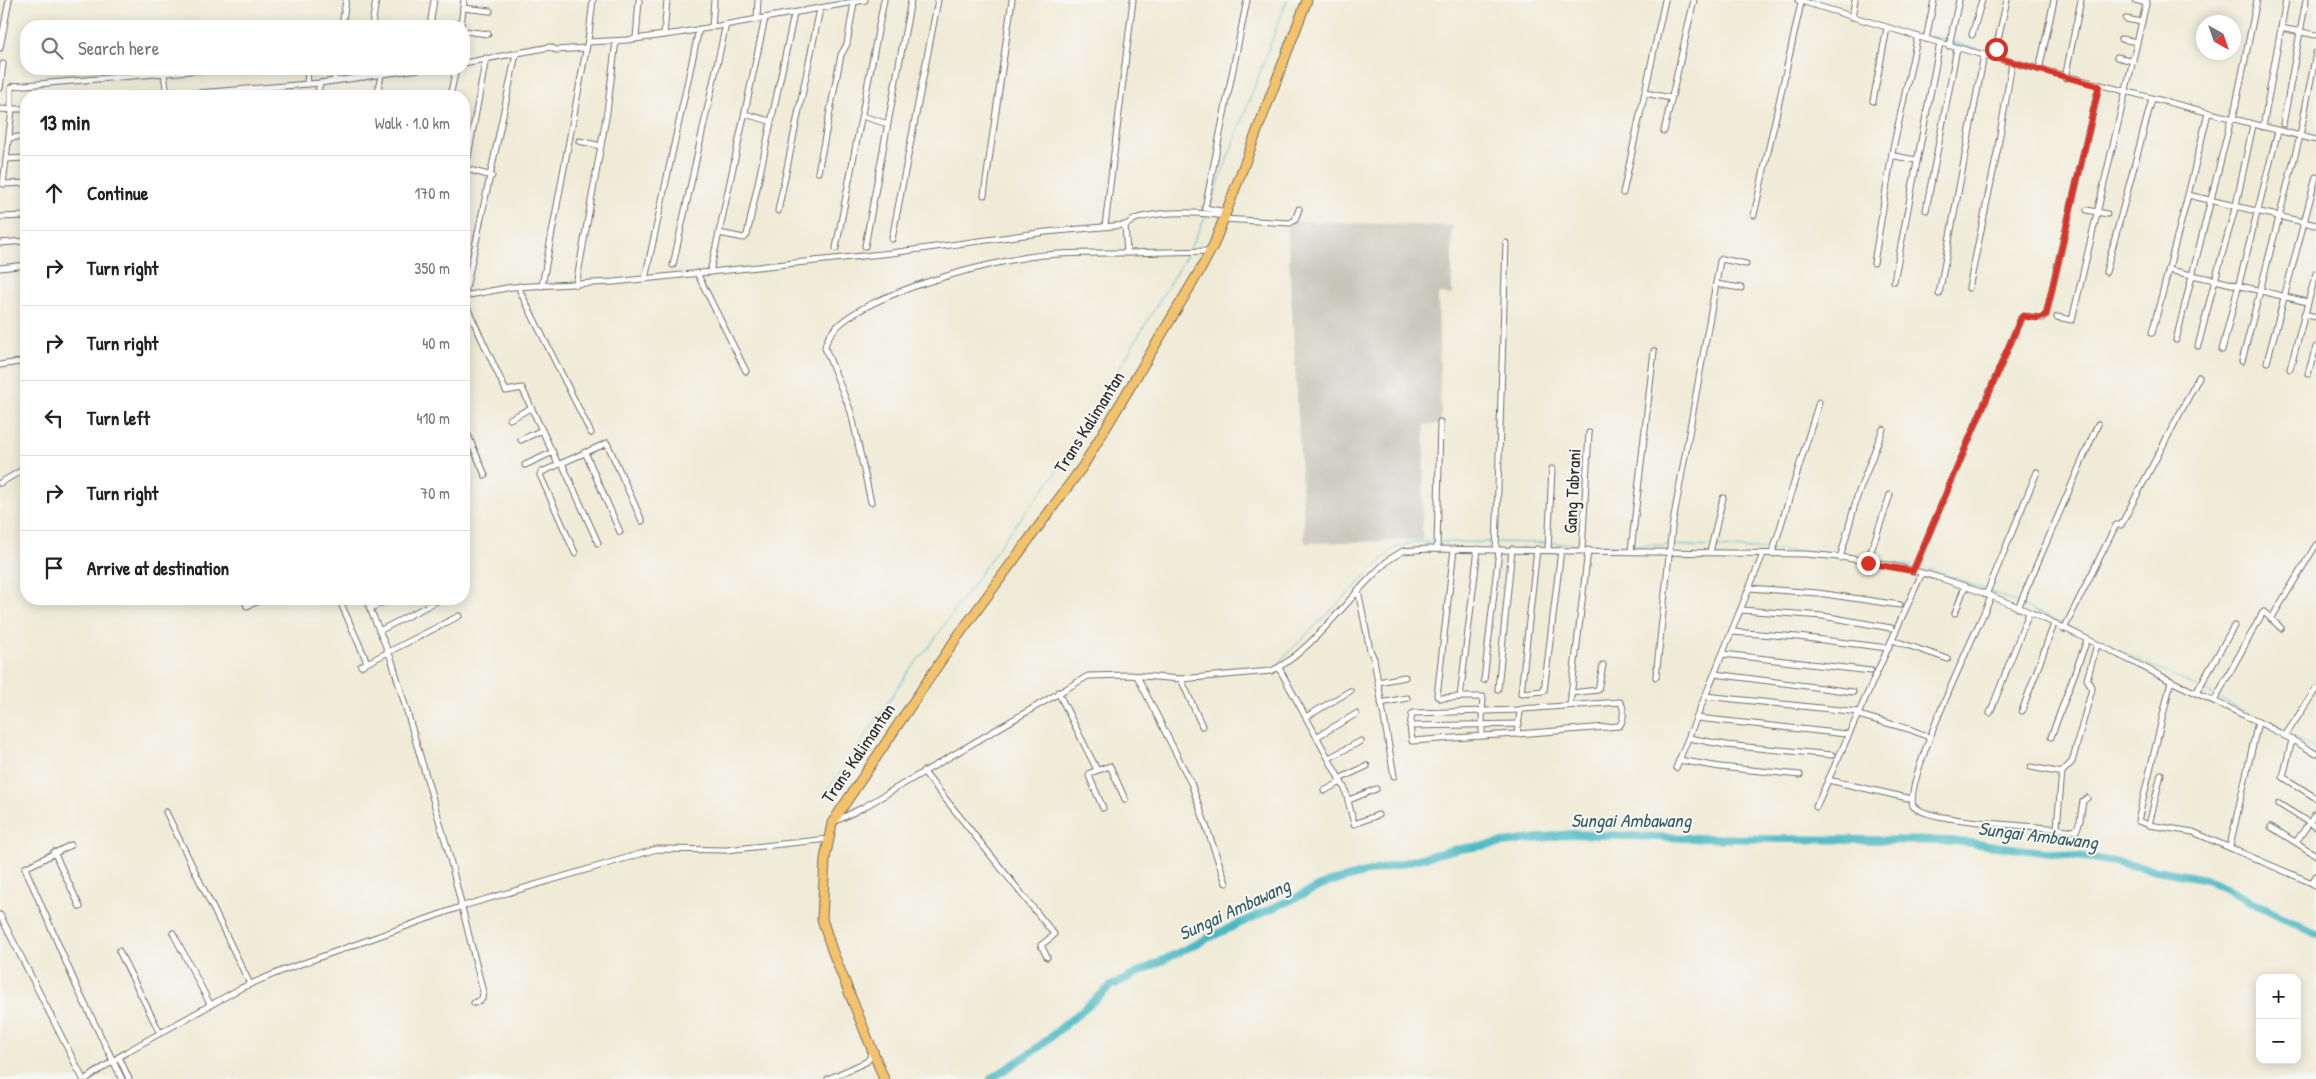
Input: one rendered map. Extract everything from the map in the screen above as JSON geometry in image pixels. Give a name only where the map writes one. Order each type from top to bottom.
[{"type":"highway","name":"Trans Kalimantan","points":[[884,1079],[832,950],[822,919],[822,894],[828,839],[832,823],[955,640],[1083,466],[1210,251],[1307,0]]},
{"type":"street","points":[[0,48],[9,0]]},
{"type":"street","points":[[343,20],[346,0]]},
{"type":"street","points":[[373,20],[376,0]]},
{"type":"street","points":[[431,20],[434,0]]},
{"type":"street","points":[[462,20],[464,0]]},
{"type":"street","points":[[542,286],[588,42],[593,0]]},
{"type":"street","points":[[636,39],[639,0]]},
{"type":"street","points":[[664,35],[667,0]]},
{"type":"street","points":[[712,27],[714,0]]},
{"type":"street","points":[[757,19],[758,0]]},
{"type":"street","points":[[588,42],[616,41],[664,35],[794,14],[820,9],[836,3],[864,0]]},
{"type":"street","points":[[836,248],[884,0]]},
{"type":"street","points":[[865,246],[911,0]]},
{"type":"street","points":[[892,239],[938,0]]},
{"type":"street","points":[[984,195],[1008,44],[1012,0]]},
{"type":"street","points":[[1105,226],[1133,0]]},
{"type":"street","points":[[1208,212],[1205,207],[1246,0]]},
{"type":"street","points":[[1623,193],[1665,0]]},
{"type":"street","points":[[1664,130],[1694,0]]},
{"type":"street","points":[[1852,17],[1855,0]]},
{"type":"street","points":[[1926,39],[1934,0]]},
{"type":"street","points":[[1949,46],[1958,0]]},
{"type":"street","points":[[1972,35],[1982,0]]},
{"type":"street","points":[[1994,57],[2007,0]]},
{"type":"street","points":[[2039,70],[2054,0]]},
{"type":"street","points":[[2065,78],[2082,0]]},
{"type":"street","points":[[2057,317],[2072,320],[2147,1],[2135,0]]},
{"type":"street","points":[[2176,340],[2232,119],[2257,0]]},
{"type":"street","points":[[2263,127],[2286,0]]},
{"type":"street","points":[[2283,124],[2306,0]]},
{"type":"street","points":[[1754,215],[1800,1],[1918,38],[1994,57],[2065,78],[2316,140]]},
{"type":"street","points":[[818,172],[841,55],[847,44],[854,2]]},
{"type":"street","points":[[463,8],[490,11]]},
{"type":"street","points":[[778,211],[820,9]]},
{"type":"street","points":[[719,232],[747,236],[794,14]]},
{"type":"street","points":[[710,272],[765,18]]},
{"type":"street","points":[[2126,19],[2142,22]]},
{"type":"street","points":[[673,265],[726,24]]},
{"type":"street","points":[[1873,101],[1887,28]]},
{"type":"street","points":[[2281,28],[2316,35]]},
{"type":"street","points":[[645,279],[659,203],[699,29]]},
{"type":"street","points":[[470,32],[488,34]]},
{"type":"street","points":[[1874,263],[1892,153],[1918,38]]},
{"type":"street","points":[[2121,39],[2137,42]]},
{"type":"street","points":[[576,285],[601,146],[616,41]]},
{"type":"street","points":[[1894,281],[1940,43]]},
{"type":"street","points":[[470,62],[550,47],[556,50],[586,48]]},
{"type":"street","points":[[1926,210],[1957,48]]},
{"type":"street","points":[[2242,361],[2281,218],[2300,136],[2316,52]]},
{"type":"street","points":[[470,272],[492,176],[516,54]]},
{"type":"street","points":[[1939,294],[1984,55]]},
{"type":"street","points":[[2117,57],[2133,61]]},
{"type":"street","points":[[470,147],[486,58]]},
{"type":"street","points":[[1969,288],[1997,152],[2012,63]]},
{"type":"street","points":[[0,88],[3,64]]},
{"type":"street","points":[[20,184],[4,185],[12,110],[10,106],[11,88],[14,86],[141,75]]},
{"type":"street","points":[[164,75],[166,90]]},
{"type":"street","points":[[307,84],[308,75]]},
{"type":"street","points":[[334,81],[335,75]]},
{"type":"street","points":[[237,90],[320,83],[381,75],[378,90]]},
{"type":"street","points":[[451,90],[455,75]]},
{"type":"street","points":[[319,90],[320,83]]},
{"type":"street","points":[[1913,571],[2021,318],[2023,316],[2042,318],[2046,315],[2099,86]]},
{"type":"street","points":[[1645,93],[1671,98]]},
{"type":"street","points":[[2106,272],[2152,100]]},
{"type":"street","points":[[0,109],[20,109]]},
{"type":"street","points":[[2152,333],[2208,113]]},
{"type":"street","points":[[745,114],[770,121]]},
{"type":"street","points":[[862,116],[888,124]]},
{"type":"street","points":[[2198,346],[2236,205],[2253,125]]},
{"type":"street","points":[[2222,350],[2278,131]]},
{"type":"street","points":[[9,138],[20,137]]},
{"type":"street","points":[[579,142],[601,146]]},
{"type":"street","points":[[1892,153],[1895,156],[1916,160]]},
{"type":"street","points":[[7,159],[20,158]]},
{"type":"street","points":[[470,170],[492,176]]},
{"type":"street","points":[[2267,362],[2316,177]]},
{"type":"street","points":[[2188,195],[2316,225]]},
{"type":"street","points":[[470,297],[520,286],[576,285],[645,279],[891,253],[1125,225],[1135,218],[1149,216],[1208,212],[1225,216],[1290,223],[1295,220],[1299,209]]},
{"type":"street","points":[[2086,210],[2107,214]]},
{"type":"street","points":[[0,218],[20,216]]},
{"type":"street","points":[[1125,225],[1126,253]]},
{"type":"street","points":[[0,243],[20,241]]},
{"type":"street","points":[[1484,680],[1497,549],[1506,243]]},
{"type":"street","points":[[870,502],[851,412],[825,348],[826,338],[833,330],[860,309],[914,286],[1035,256],[1210,251]]},
{"type":"street","points":[[1656,677],[1669,548],[1721,259],[1746,264]]},
{"type":"street","points":[[0,268],[20,266]]},
{"type":"street","points":[[2169,270],[2239,284],[2307,302]]},
{"type":"street","points":[[697,273],[746,371]]},
{"type":"street","points":[[2290,369],[2316,273]]},
{"type":"street","points":[[1716,284],[1742,288]]},
{"type":"street","points":[[520,286],[520,292],[590,433]]},
{"type":"street","points":[[470,311],[506,391],[522,388],[598,543]]},
{"type":"street","points":[[2304,314],[2316,316]]},
{"type":"street","points":[[2308,374],[2316,347]]},
{"type":"street","points":[[1631,548],[1654,351]]},
{"type":"street","points":[[0,365],[20,362]]},
{"type":"street","points":[[2064,629],[2116,525],[2121,526],[2199,377]]},
{"type":"street","points":[[1772,554],[1820,402]]},
{"type":"street","points":[[510,419],[531,408]]},
{"type":"street","points":[[1437,544],[1440,422]]},
{"type":"street","points":[[2018,608],[2098,424]]},
{"type":"street","points":[[1840,558],[1858,497],[1883,429]]},
{"type":"street","points":[[521,440],[542,430]]},
{"type":"street","name":"Gang Tabrani","points":[[1570,704],[1584,548],[1589,433]]},
{"type":"street","points":[[470,440],[485,475]]},
{"type":"street","points":[[575,553],[540,474],[560,463],[607,443],[642,521]]},
{"type":"street","points":[[525,464],[552,452]]},
{"type":"street","points":[[585,452],[620,532]]},
{"type":"street","points":[[1548,546],[1552,469]]},
{"type":"street","points":[[0,483],[20,471]]},
{"type":"street","points":[[2037,472],[1989,596],[1929,737],[1912,799],[1913,806],[1919,811],[1948,819],[2078,830],[2082,801],[2087,798]]},
{"type":"street","points":[[1868,563],[1890,495]]},
{"type":"street","points":[[1710,552],[1723,498]]},
{"type":"street","points":[[832,823],[864,807],[1088,676],[1137,676],[1181,679],[1271,672],[1279,668],[1305,646],[1358,590],[1398,553],[1437,544],[1454,549],[1537,549],[1548,546],[1561,550],[1584,548],[1669,548],[1710,552],[1840,558],[1922,573],[1965,586],[2054,624],[2258,722],[2316,754]]},
{"type":"street","points":[[2271,619],[2316,545]]},
{"type":"street","points":[[1454,549],[1437,696],[1483,697],[1482,736]]},
{"type":"street","points":[[1460,697],[1478,549]]},
{"type":"street","points":[[1498,689],[1512,549]]},
{"type":"street","points":[[1537,549],[1522,693],[1544,692],[1561,550]]},
{"type":"street","points":[[1676,768],[1724,654],[1763,554]]},
{"type":"street","points":[[1816,808],[1922,573]]},
{"type":"street","points":[[1954,613],[1965,586]]},
{"type":"street","points":[[1749,588],[1818,593],[1900,605]]},
{"type":"street","points":[[1358,590],[1378,682],[1394,776]]},
{"type":"street","points":[[343,605],[367,662]]},
{"type":"street","points":[[368,605],[388,652],[445,838],[483,992],[482,999],[474,1003]]},
{"type":"street","points":[[370,609],[378,605]]},
{"type":"street","points":[[379,630],[429,605]]},
{"type":"street","points":[[1741,610],[1823,616],[1891,628]]},
{"type":"street","points":[[2214,701],[2262,614],[2264,612],[2280,628]]},
{"type":"street","points":[[1990,713],[2029,614]]},
{"type":"street","points":[[360,666],[459,616]]},
{"type":"street","points":[[2022,712],[2054,624]]},
{"type":"street","points":[[2196,693],[2234,626]]},
{"type":"street","points":[[1732,632],[1798,637],[1888,648]]},
{"type":"street","points":[[1892,640],[1948,659]]},
{"type":"street","points":[[2051,737],[2087,640]]},
{"type":"street","points":[[2057,827],[2062,773],[2072,762],[2092,689],[2087,679],[2096,645]]},
{"type":"street","points":[[1724,654],[1871,671]]},
{"type":"street","points":[[1571,693],[1598,690],[1603,665]]},
{"type":"street","points":[[1279,668],[1329,758],[1349,800],[1354,824],[1378,815]]},
{"type":"street","points":[[1715,674],[1853,692]]},
{"type":"street","points":[[1137,676],[1191,783],[1226,883]]},
{"type":"street","points":[[1378,682],[1405,676]]},
{"type":"street","points":[[1181,679],[1202,726]]},
{"type":"street","points":[[2171,681],[2138,821],[2149,825],[2186,829],[2230,846],[2312,883],[2316,876]]},
{"type":"street","points":[[2285,736],[2316,689]]},
{"type":"street","points":[[1306,717],[1350,691]]},
{"type":"street","points":[[1058,692],[1096,770]]},
{"type":"street","points":[[1706,696],[1858,714],[1929,737]]},
{"type":"street","points":[[1381,703],[1406,698]]},
{"type":"street","points":[[1620,702],[1623,706],[1622,722],[1619,726],[1414,742],[1410,740],[1410,726],[1413,713],[1520,710],[1570,704],[1620,702]]},
{"type":"street","points":[[1517,734],[1520,710]]},
{"type":"street","points":[[1318,736],[1356,714]]},
{"type":"street","points":[[1697,718],[1846,734]]},
{"type":"street","points":[[2230,846],[2258,722]]},
{"type":"street","points":[[1410,726],[1519,724]]},
{"type":"street","points":[[1689,738],[1726,745],[1832,755]]},
{"type":"street","points":[[2292,740],[2283,777],[2316,798]]},
{"type":"street","points":[[1329,758],[1361,741]]},
{"type":"street","points":[[1679,760],[1720,767],[1800,775]]},
{"type":"street","points":[[1103,808],[1088,776],[1096,770],[1110,766],[1125,799]]},
{"type":"street","points":[[1324,791],[1367,766]]},
{"type":"street","points":[[2031,767],[2062,773]]},
{"type":"street","points":[[923,771],[1054,934],[1041,945],[1048,957]]},
{"type":"street","points":[[2149,825],[2161,774]]},
{"type":"street","points":[[1828,780],[1912,799]]},
{"type":"street","points":[[1349,800],[1376,790]]},
{"type":"street","points":[[2280,804],[2316,827]]},
{"type":"street","points":[[166,812],[250,984]]},
{"type":"street","points":[[2296,842],[2316,813]]},
{"type":"street","points":[[2272,827],[2316,855]]},
{"type":"street","points":[[0,915],[84,1079],[210,1004],[250,984],[463,906],[657,849],[727,850],[828,839]]},
{"type":"street","points":[[72,845],[54,852],[25,868],[76,985],[122,1079]]},
{"type":"street","points":[[54,852],[80,907]]},
{"type":"street","points":[[173,933],[210,1004]]},
{"type":"street","points":[[119,950],[160,1033]]},
{"type":"street","points":[[828,1079],[869,1059],[871,1049]]},
{"type":"street","points":[[119,1057],[129,1079]]},
{"type":"shaded area","points":[[1287,221],[1452,226],[1452,295],[1438,294],[1441,424],[1425,425],[1422,540],[1305,543]]},
{"type":"waterway","points":[[1209,208],[1287,0]]},
{"type":"waterway","points":[[1914,33],[1923,35]]},
{"type":"waterway","points":[[1930,37],[1946,42]]},
{"type":"waterway","points":[[1953,44],[1991,54]]},
{"type":"waterway","points":[[1189,250],[1206,216]]},
{"type":"waterway","points":[[822,795],[843,770],[910,669],[929,647],[1006,537],[1063,464],[1187,254]]},
{"type":"waterway","points":[[1279,662],[1393,549],[1415,542],[1436,542]]},
{"type":"waterway","points":[[1440,542],[1493,542]]},
{"type":"waterway","points":[[1497,542],[1546,543]]},
{"type":"waterway","points":[[1550,543],[1581,544]]},
{"type":"waterway","points":[[1585,545],[1628,545]]},
{"type":"waterway","points":[[1635,545],[1668,545]]},
{"type":"waterway","points":[[1672,545],[1708,547]]},
{"type":"waterway","points":[[1712,547],[1771,550]]},
{"type":"waterway","points":[[1775,550],[1838,554]]},
{"type":"waterway","points":[[1842,555],[1858,557]]},
{"type":"waterway","points":[[1879,561],[1912,566]]},
{"type":"waterway","points":[[1916,567],[1932,570],[1986,590]]},
{"type":"waterway","points":[[1989,591],[2018,603]]},
{"type":"waterway","points":[[2022,605],[2064,624]]},
{"type":"waterway","points":[[2067,626],[2197,687]]},
{"type":"waterway","points":[[2200,689],[2213,695]]},
{"type":"waterway","points":[[2220,699],[2283,732]]},
{"type":"waterway","points":[[2290,736],[2316,750]]},
{"type":"waterway","name":"Sungai Ambawang","points":[[991,1079],[1035,1050],[1111,986],[1206,939],[1327,883],[1452,850],[1570,834],[1689,838],[1954,841],[2092,858],[2206,879],[2316,934]]},
{"type":"route","points":[[1868,563],[1913,571],[2021,318],[2023,316],[2042,318],[2046,315],[2047,311],[2099,86],[1994,57],[1996,49]]}]
